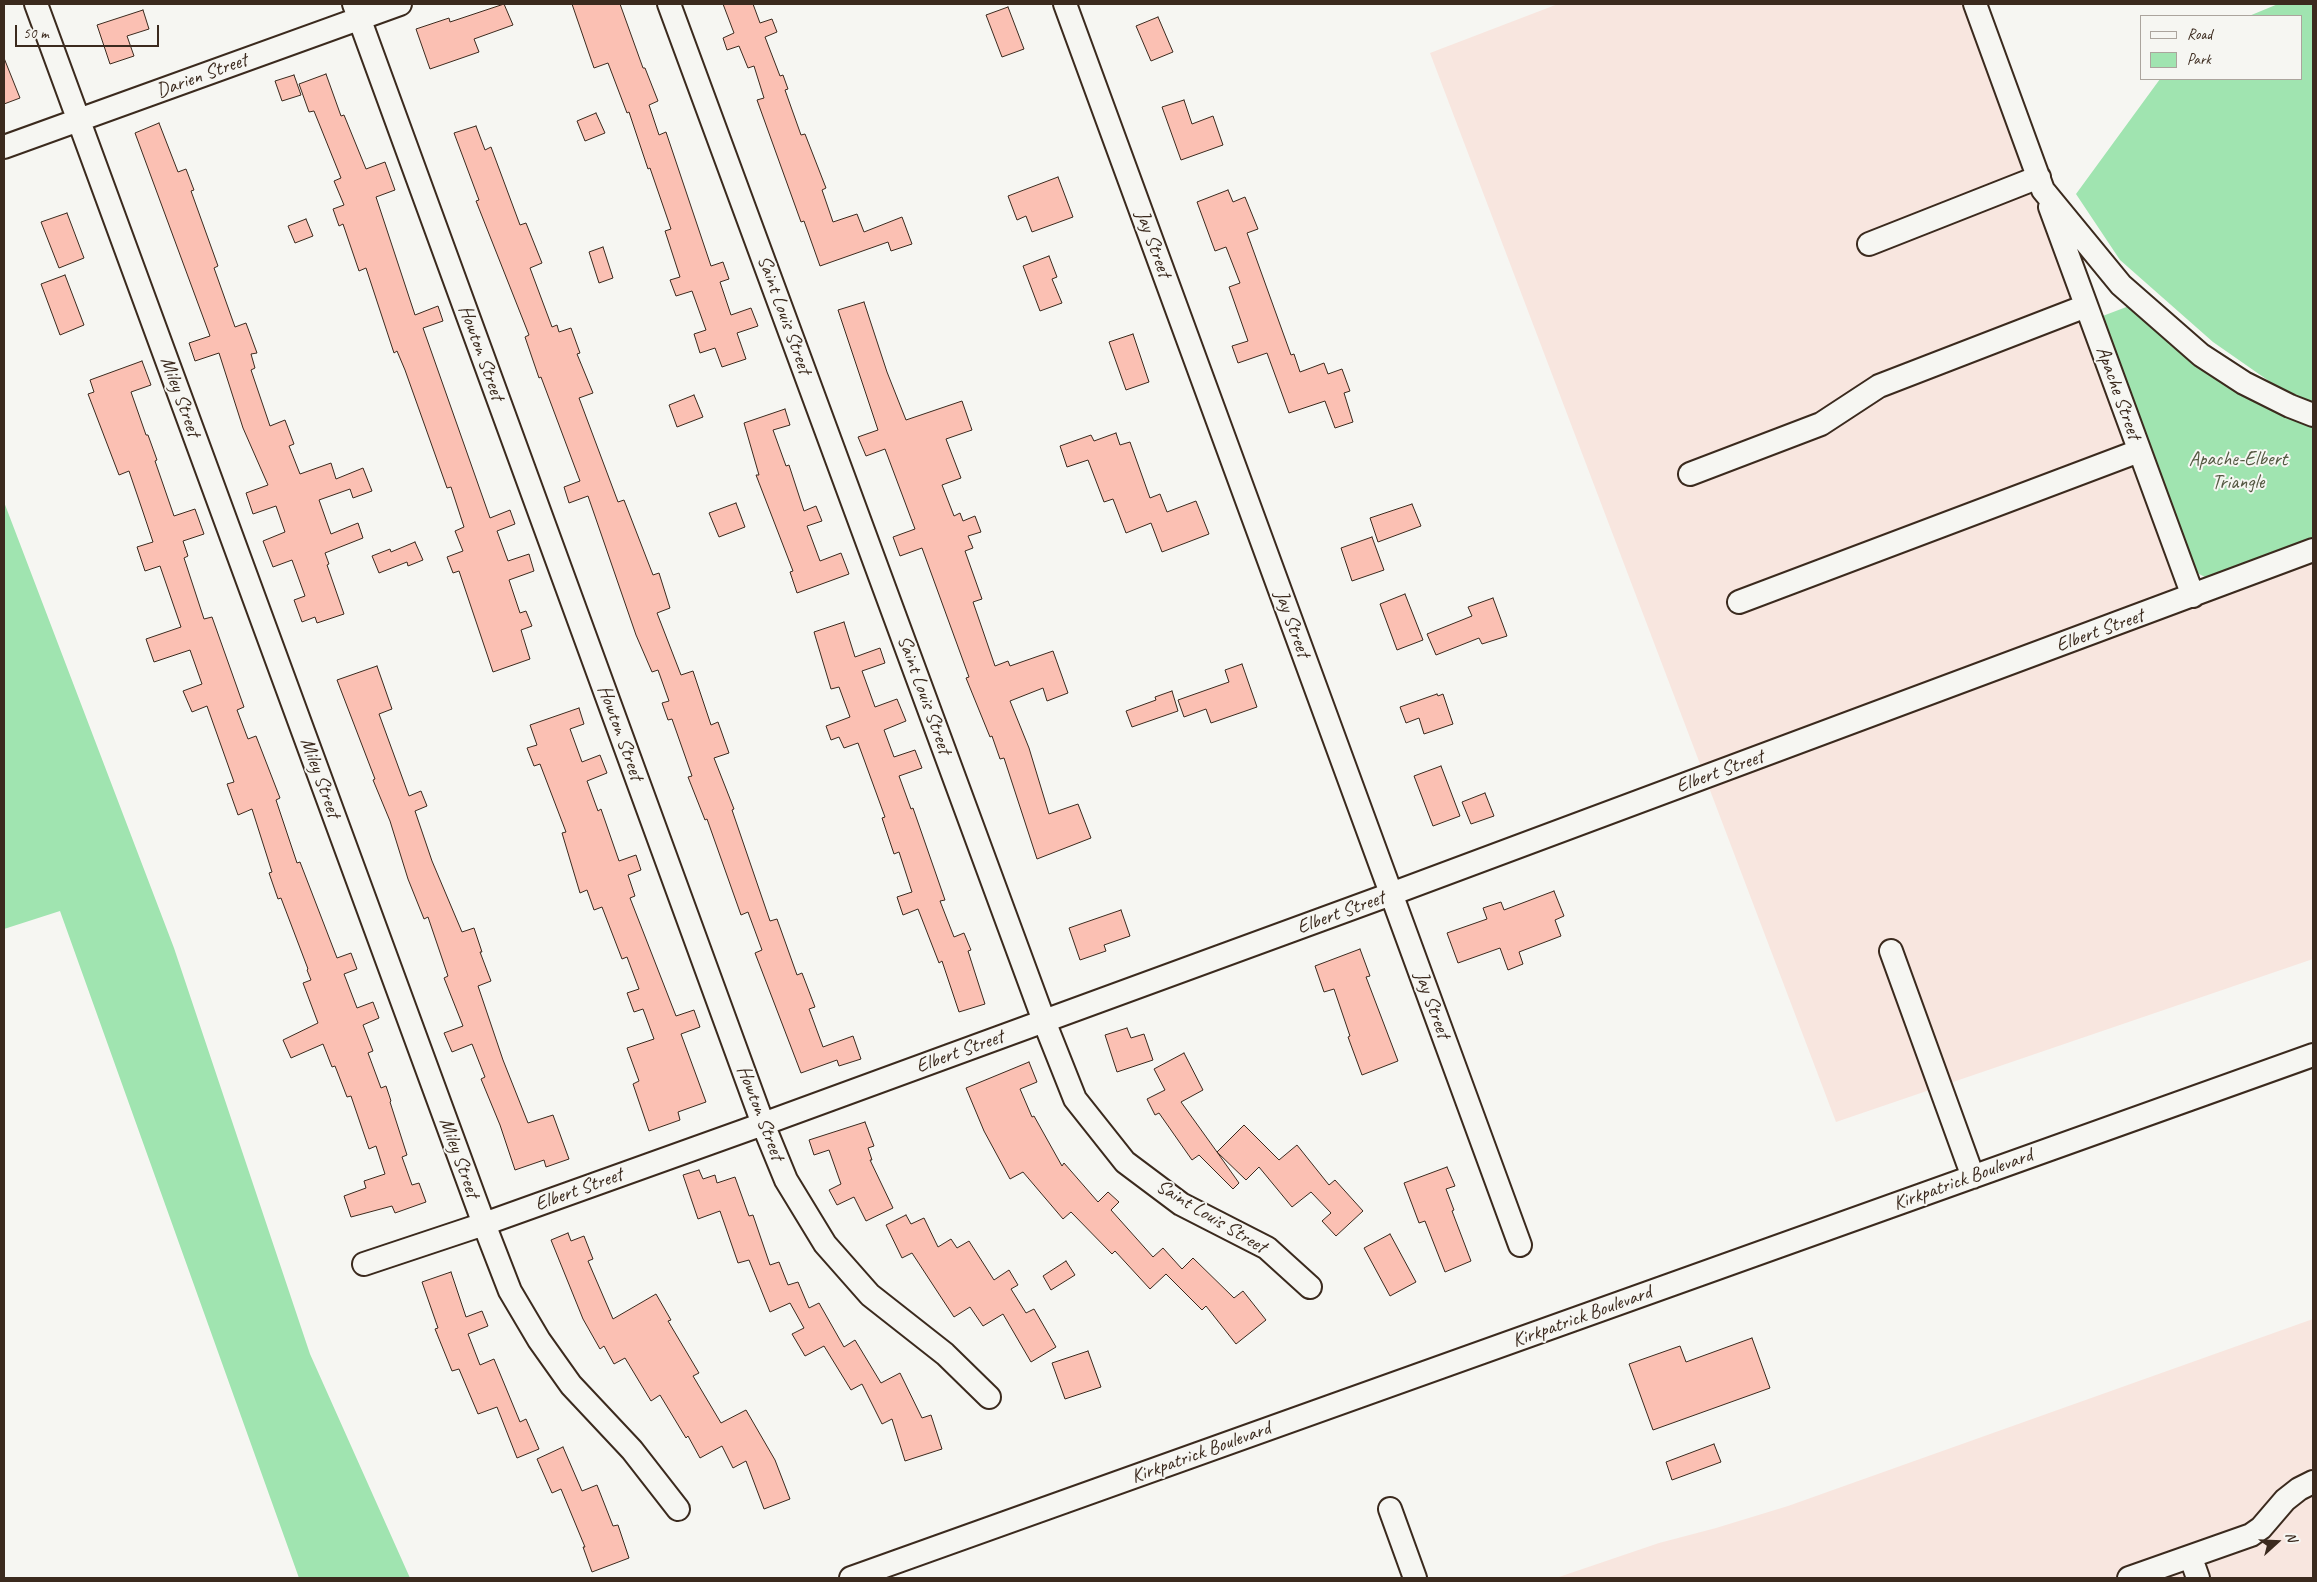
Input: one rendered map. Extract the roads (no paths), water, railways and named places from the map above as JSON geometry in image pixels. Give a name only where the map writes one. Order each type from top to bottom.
[{"type":"street","name":"Miley Street","points":[[36,4],[510,1291],[539,1340],[571,1385],[632,1450],[678,1509]]},
{"type":"street","name":"Darien Street","points":[[4,147],[79,121],[356,11],[400,4]]},
{"type":"street","name":"Saint Louis Street","points":[[669,4],[1044,1021],[1075,1100],[1125,1162],[1181,1204],[1267,1248],[1310,1286]]},
{"type":"street","name":"Jay Street","points":[[1065,4],[1520,1245]]},
{"type":"street","name":"Apache Street","points":[[1975,4],[2193,596]]},
{"type":"street","name":"Howton Street","points":[[356,11],[763,1124],[786,1180],[825,1244],[870,1295],[945,1354],[989,1397]]},
{"type":"street","name":"Apache Street","points":[[2041,184],[2122,285],[2202,355],[2244,383],[2290,406],[2313,414]]},
{"type":"street","points":[[1869,244],[2041,184]]},
{"type":"street","points":[[1690,474],[1821,424],[1879,386],[2086,306]]},
{"type":"street","points":[[1740,602],[2139,451]]},
{"type":"street","name":"Elbert Street","points":[[364,1264],[484,1224],[763,1124],[1391,894],[2313,550]]},
{"type":"street","points":[[1891,952],[1973,1176]]},
{"type":"street","name":"Kirkpatrick Boulevard","points":[[851,1578],[2313,1055]]},
{"type":"street","points":[[2129,1578],[2195,1568],[2261,1528],[2285,1500],[2299,1489],[2313,1482]]},
{"type":"street","points":[[1390,1509],[1415,1578]]},
{"type":"park label","name":"Apache-Elbert Triangle","points":[[2238,472]]}]
